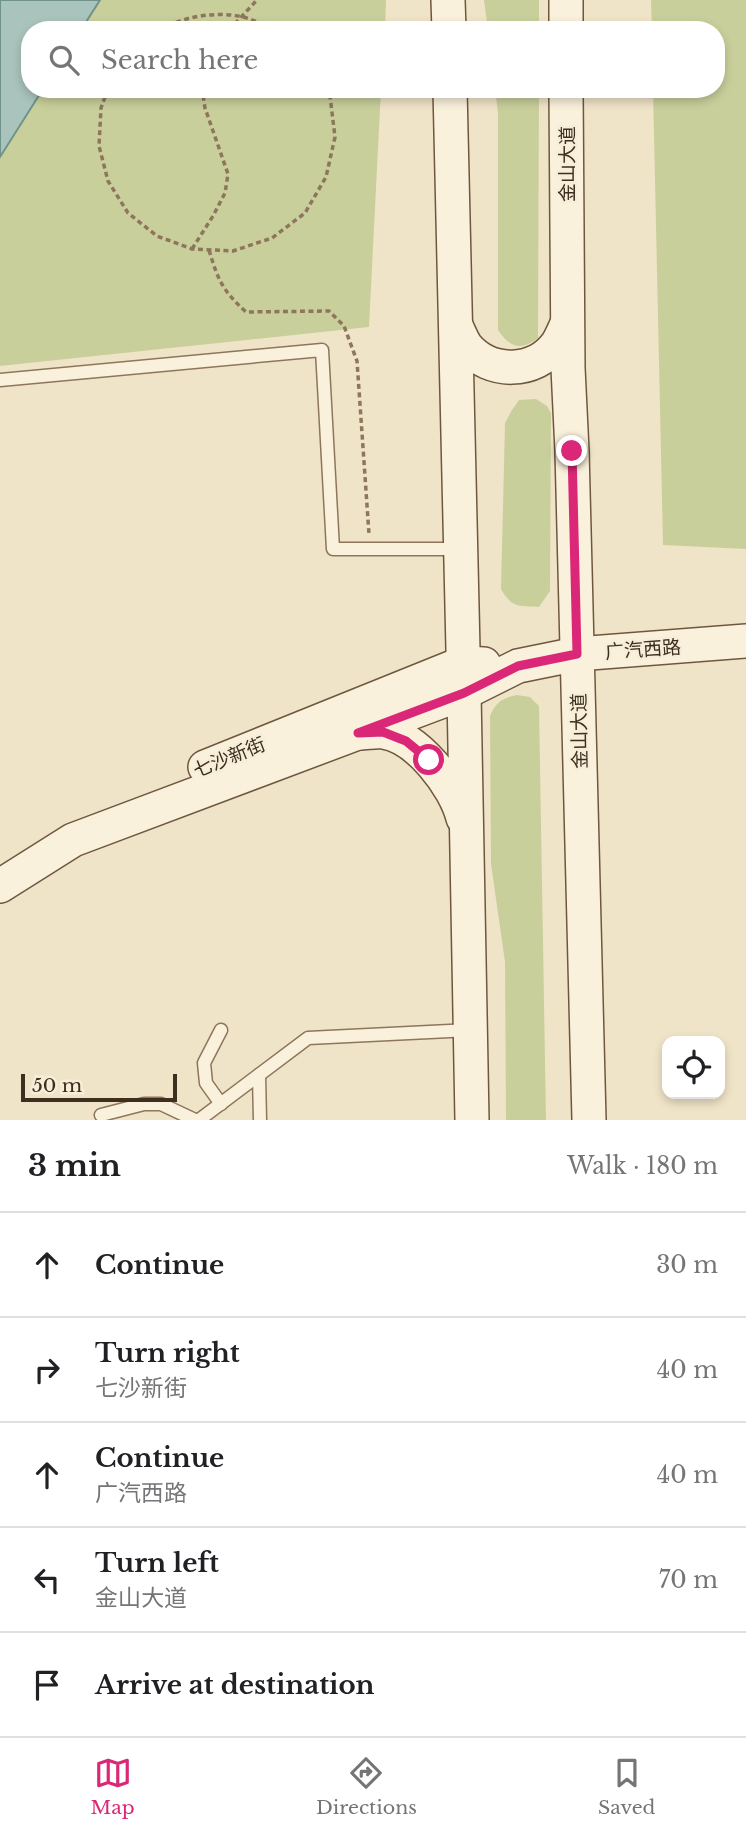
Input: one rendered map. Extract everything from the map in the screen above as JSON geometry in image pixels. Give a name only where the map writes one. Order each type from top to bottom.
[{"type":"main road","points":[[448,0],[449,21]]},
{"type":"main road","points":[[566,0],[566,21]]},
{"type":"main road","points":[[450,98],[472,1120]]},
{"type":"main road","name":"金山大道","points":[[566,98],[568,324],[589,1120]]},
{"type":"main road","points":[[456,326],[466,345],[481,360],[501,367],[522,367],[542,359],[557,344],[568,324]]},
{"type":"main road","name":"广汽西路","points":[[464,678],[577,654],[746,641]]},
{"type":"main road","name":"七沙新街","points":[[0,886],[73,840],[358,733],[464,678]]},
{"type":"main road","name":"七沙新街","points":[[0,863],[62,824],[464,678]]},
{"type":"main road","points":[[358,733],[383,732],[406,741],[429,760],[460,807],[467,834]]},
{"type":"lane","points":[[0,380],[322,350],[333,549],[461,549]]},
{"type":"lane","points":[[220,1104],[206,1083],[204,1063],[221,1030]]},
{"type":"lane","points":[[101,1115],[144,1104],[161,1104],[197,1120],[308,1038],[470,1030]]},
{"type":"lane","points":[[259,1074],[260,1120]]},
{"type":"path","points":[[238,21],[257,0]]},
{"type":"path","points":[[181,21],[205,15],[242,17],[252,21]]},
{"type":"path","points":[[105,98],[101,108],[99,146],[108,181],[128,213],[157,236],[192,249],[233,251],[272,238],[304,213],[326,177],[335,137],[330,98]]},
{"type":"path","points":[[192,249],[214,216],[225,193],[228,174],[203,98]]},
{"type":"green space","points":[[100,0],[386,0],[385,21],[87,21]]},
{"type":"green space","points":[[484,0],[539,0],[539,21],[487,21]]},
{"type":"green space","points":[[651,0],[746,0],[746,549],[663,545],[653,98],[725,98],[725,21],[652,21]]},
{"type":"green space","points":[[37,98],[381,98],[369,327],[0,366],[0,157]]},
{"type":"green space","points":[[496,98],[539,98],[538,338],[521,346],[511,344],[498,330]]},
{"type":"green space","points":[[536,399],[547,406],[551,413],[550,591],[539,607],[516,605],[501,589],[505,423],[519,400]]},
{"type":"green space","points":[[517,695],[530,697],[539,706],[546,1120],[506,1120],[505,962],[491,864],[490,716],[500,701]]},
{"type":"water","points":[[0,0],[100,0],[87,21],[21,21],[21,98],[37,98],[0,157]]},
{"type":"route","points":[[429,760],[406,741],[383,732],[358,733],[464,693],[518,666],[577,654],[572,451]]}]
